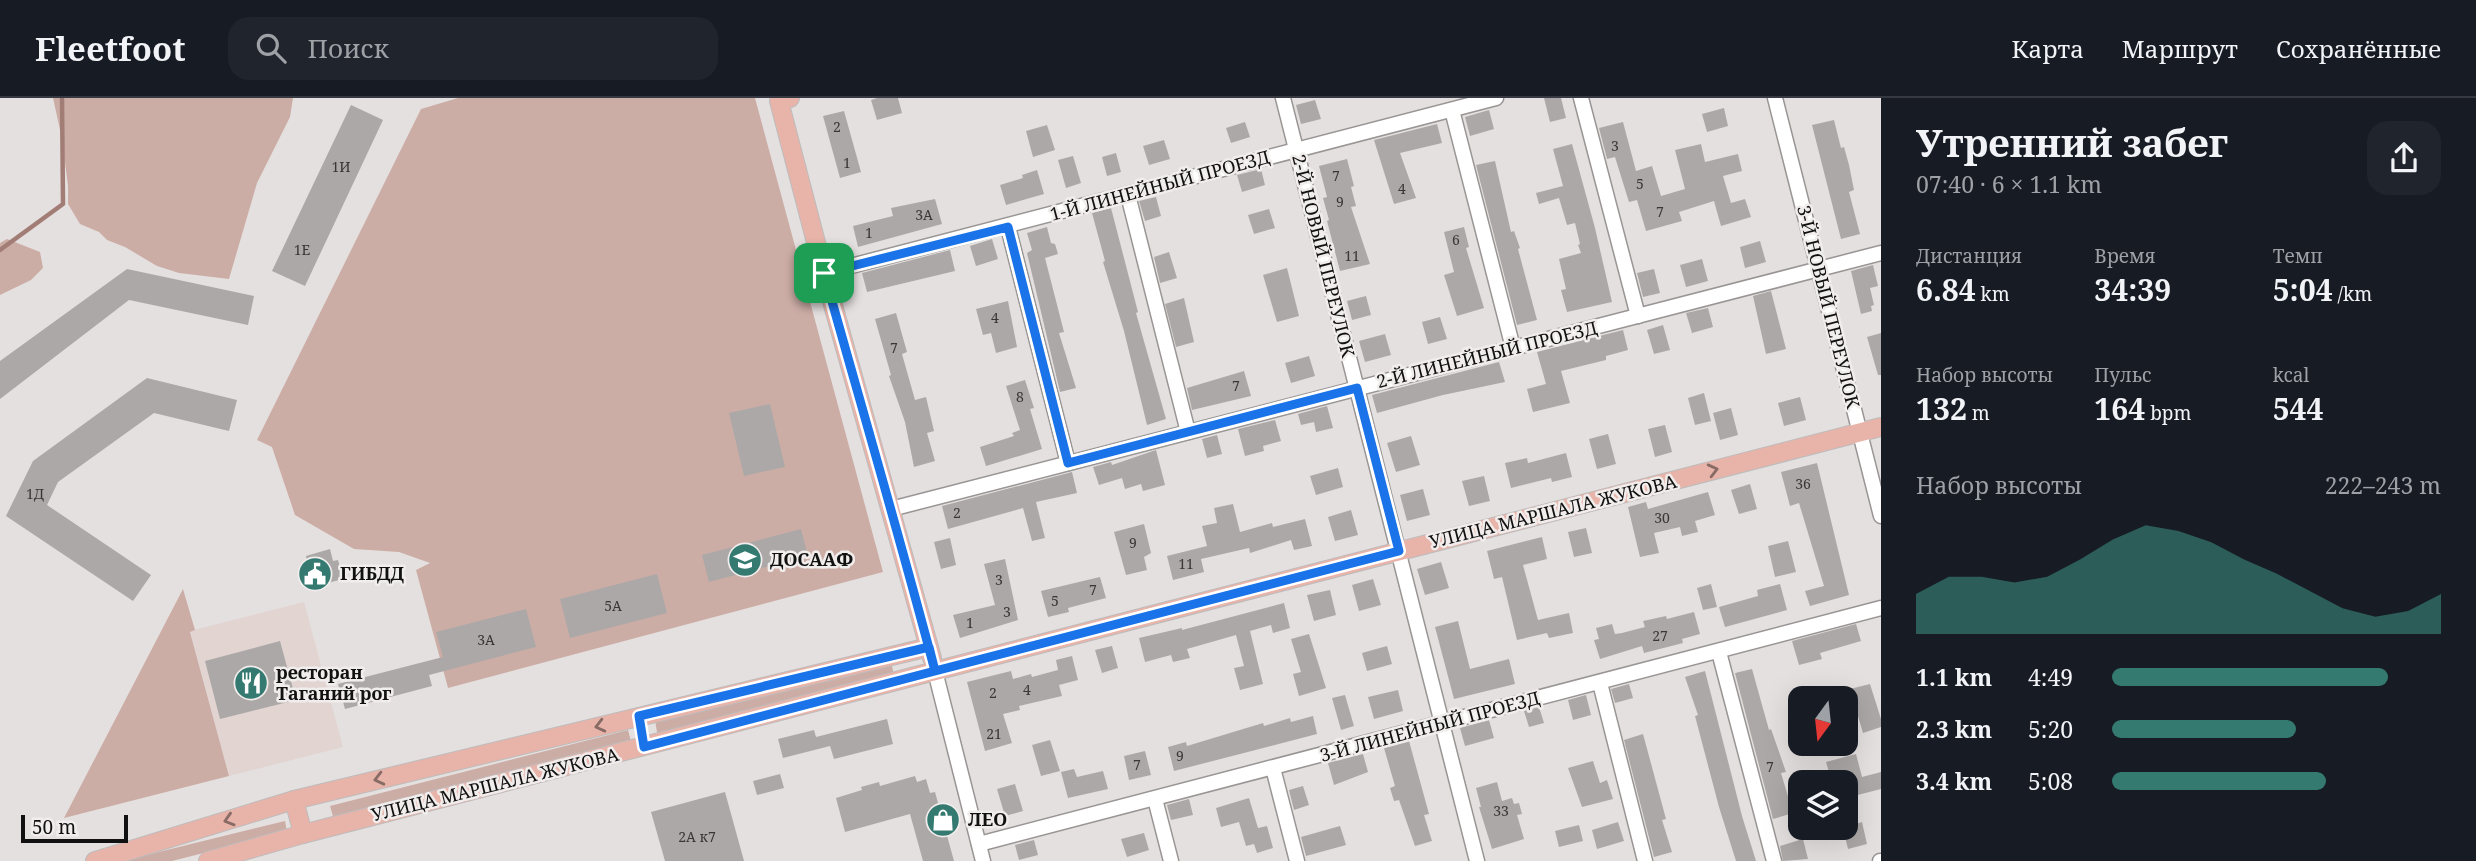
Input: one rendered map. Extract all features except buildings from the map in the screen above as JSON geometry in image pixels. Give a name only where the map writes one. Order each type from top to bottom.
[{"type":"main road","points":[[783,99],[824,273],[935,671]]},
{"type":"main road","name":"УЛИЦА МАРШАЛА ЖУКОВА","points":[[208,861],[303,834],[1881,427]]},
{"type":"main road","name":"УЛИЦА МАРШАЛА ЖУКОВА","points":[[95,861],[295,800],[929,647]]},
{"type":"main road","points":[[639,716],[644,747]]},
{"type":"main road","points":[[295,800],[303,834]]},
{"type":"street","name":"2-Й НОВЫЙ ПЕРЕУЛОК","points":[[1283,98],[1477,861]]},
{"type":"street","name":"1-Й ЛИНЕЙНЫЙ ПРОЕЗД","points":[[824,273],[1496,98]]},
{"type":"street","points":[[1581,98],[1639,316]]},
{"type":"street","name":"3-Й НОВЫЙ ПЕРЕУЛОК","points":[[1774,98],[1881,516]]},
{"type":"street","points":[[1452,110],[1513,348]]},
{"type":"street","points":[[1128,195],[1188,432]]},
{"type":"street","points":[[1008,227],[1068,463]]},
{"type":"street","name":"2-Й ЛИНЕЙНЫЙ ПРОЕЗД","points":[[891,509],[1881,253]]},
{"type":"street","name":"3-Й ЛИНЕЙНЫЙ ПРОЕЗД","points":[[979,844],[1881,608]]},
{"type":"street","points":[[1719,652],[1774,861]]},
{"type":"street","points":[[935,671],[983,861]]},
{"type":"street","points":[[1601,682],[1645,861]]},
{"type":"street","points":[[1273,768],[1297,861]]},
{"type":"street","points":[[1155,799],[1171,861]]},
{"type":"shaded area","points":[[53,98],[293,98],[290,117],[257,183],[229,279],[179,273],[157,266],[80,224],[68,204],[62,139]]},
{"type":"shaded area","points":[[458,98],[755,98],[883,572],[448,688],[416,570],[430,563],[399,552],[354,549],[295,515],[272,447],[257,440],[421,109]]},
{"type":"shaded area","points":[[7,239],[40,252],[43,268],[31,280],[0,295],[0,243]]},
{"type":"shaded area","points":[[183,589],[195,630],[190,632],[229,776],[64,818]]},
{"type":"shaded area","points":[[304,602],[343,747],[229,776],[190,631]]},
{"type":"shaded area","points":[[891,661],[894,676],[658,738],[655,720]]},
{"type":"shaded area","points":[[628,730],[632,745],[334,820],[330,806]]},
{"type":"shaded area","points":[[285,821],[287,832],[172,861],[122,861]]},
{"type":"waterway","points":[[0,250],[63,204],[62,98]]},
{"type":"place","name":"ДОСААФ","points":[[745,560]]},
{"type":"place","name":"ГИБДД","points":[[315,574]]},
{"type":"place","name":"ресторан Таганий рог","points":[[251,683]]},
{"type":"place","name":"ЛЕО","points":[[943,820]]},
{"type":"route","points":[[824,273],[891,509],[929,647],[935,671],[644,747],[639,716],[929,647],[935,671],[1399,551],[1357,388],[1068,463],[1008,227],[824,273]]}]
